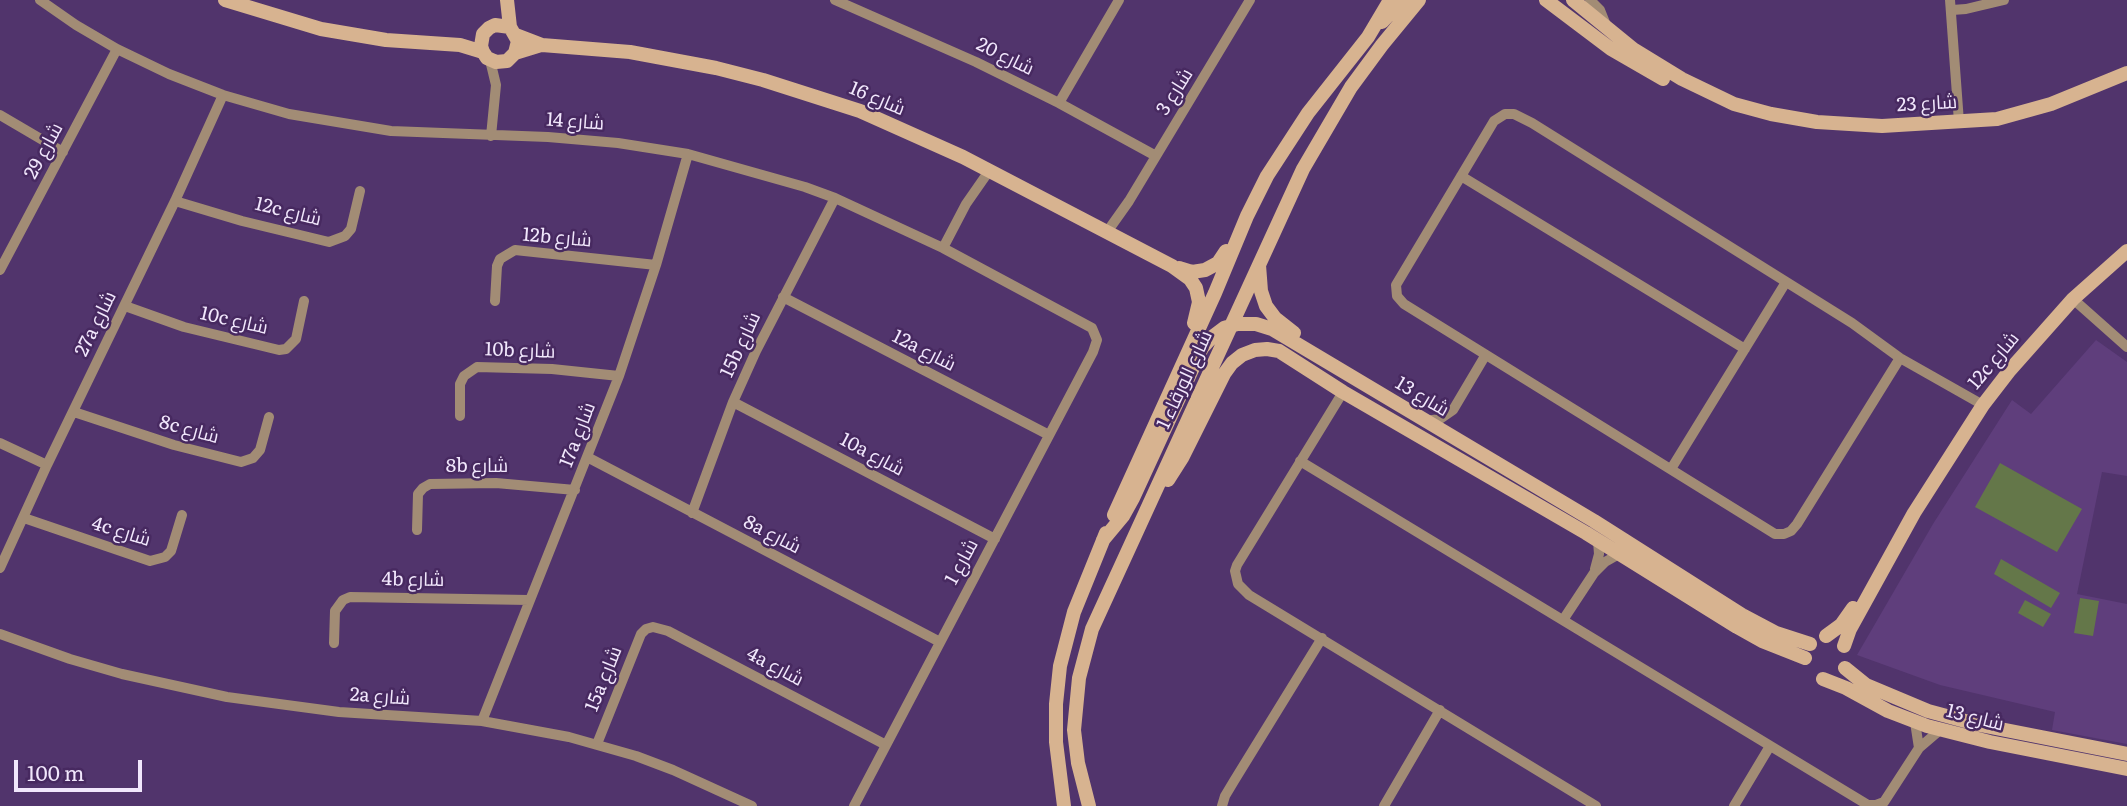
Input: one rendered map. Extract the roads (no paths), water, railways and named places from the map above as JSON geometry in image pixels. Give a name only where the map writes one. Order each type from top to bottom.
[{"type":"street","name":"شارع 14","points":[[40,0],[76,25],[169,74],[223,95],[289,114],[357,127],[425,134],[583,139],[688,154],[805,187],[943,248],[1087,324],[1095,333]]},
{"type":"street","points":[[225,0],[255,5],[320,29],[386,40],[452,44],[496,62],[511,57]]},
{"type":"street","points":[[494,136],[496,85],[481,40],[483,34],[495,25],[506,0]]},
{"type":"street","points":[[496,85],[518,48],[506,0]]},
{"type":"street","name":"شارع 20","points":[[835,0],[954,51],[1059,103],[1156,156]]},
{"type":"street","name":"شارع 3","points":[[1110,234],[1250,0]]},
{"type":"street","name":"شارع الورقاء 1","points":[[1064,806],[1056,742],[1056,704],[1060,666],[1073,612],[1247,216],[1273,166],[1308,113],[1372,30],[1390,0]]},
{"type":"street","points":[[1372,30],[1388,18],[1402,0]]},
{"type":"street","name":"شارع الورقاء 1","points":[[1089,806],[1078,763],[1074,730],[1079,678],[1092,629],[1291,193],[1339,105],[1382,45],[1419,0]]},
{"type":"street","points":[[1382,45],[1407,26],[1430,0]]},
{"type":"street","name":"شارع 23","points":[[1546,0],[1626,59],[1675,84],[1779,116],[1846,125],[1874,126],[1997,119],[2036,110],[2127,73]]},
{"type":"street","points":[[1962,122],[1956,82],[1951,5],[1966,9],[2004,0]]},
{"type":"street","points":[[1059,103],[1115,2]]},
{"type":"street","name":"شارع 23","points":[[1579,2],[1606,29],[1657,65],[1725,100]]},
{"type":"street","points":[[495,25],[513,31]]},
{"type":"street","name":"شارع 16","points":[[513,31],[542,45],[619,51],[673,59],[763,80],[860,111],[985,169],[1172,266],[1190,279],[1198,294],[1198,307],[1189,348]]},
{"type":"street","points":[[452,44],[483,34]]},
{"type":"street","name":"شارع 16","points":[[511,57],[542,45]]},
{"type":"street","name":"شارع 29","points":[[0,270],[4,253],[63,152],[117,48]]},
{"type":"street","name":"27a شارع","points":[[0,568],[223,95]]},
{"type":"street","points":[[1900,358],[1791,531],[1775,534],[1485,356],[1404,304],[1395,291],[1397,280],[1494,121],[1501,115],[1514,114],[1853,323],[1900,358],[1981,408]]},
{"type":"street","points":[[0,115],[63,152]]},
{"type":"street","name":"17a شارع","points":[[482,721],[620,376],[688,154]]},
{"type":"street","points":[[943,248],[985,169]]},
{"type":"street","points":[[1461,176],[1745,349]]},
{"type":"street","name":"12c شارع","points":[[175,201],[267,228],[329,242],[345,236],[351,229],[360,191]]},
{"type":"street","name":"15b شارع","points":[[692,513],[733,402],[756,351],[835,198]]},
{"type":"street","name":"شارع 16","points":[[1172,266],[1196,272],[1214,266],[1247,216]]},
{"type":"street","name":"12b شارع","points":[[495,301],[496,266],[500,259],[515,250],[656,265]]},
{"type":"street","name":"12c شارع","points":[[1844,646],[1850,629],[1914,513],[1981,408],[2010,370],[2076,297],[2127,251]]},
{"type":"street","points":[[1259,262],[1261,291],[1269,310],[1279,322],[1302,340],[1311,352]]},
{"type":"street","points":[[1671,469],[1786,282]]},
{"type":"street","name":"12a شارع","points":[[783,297],[1049,435]]},
{"type":"street","points":[[2076,297],[2127,347]]},
{"type":"street","name":"10c شارع","points":[[125,306],[184,327],[279,350],[292,345],[296,339],[304,300]]},
{"type":"street","name":"شارع 13","points":[[1231,326],[1250,324],[1267,327],[1594,521],[1742,615],[1808,651]]},
{"type":"street","points":[[1103,540],[1123,516],[1133,498],[1202,348],[1212,337],[1231,326]]},
{"type":"street","name":"شارع 1","points":[[854,806],[1093,352],[1097,340],[1095,333]]},
{"type":"street","name":"شارع 13","points":[[1149,503],[1182,458],[1228,368],[1242,355],[1261,349],[1279,351],[1343,392],[1598,541],[1749,634],[1808,651]]},
{"type":"street","points":[[1456,439],[1451,425],[1453,410],[1485,356]]},
{"type":"street","name":"10b شارع","points":[[460,416],[460,384],[469,370],[477,367],[552,369],[620,376]]},
{"type":"street","points":[[1343,392],[1235,571],[1237,582],[1242,590],[1596,806]]},
{"type":"street","name":"10a شارع","points":[[733,402],[995,539]]},
{"type":"street","points":[[1425,421],[1440,419],[1453,410]]},
{"type":"street","name":"8c شارع","points":[[74,412],[174,445],[241,462],[253,458],[260,450],[269,417]]},
{"type":"street","points":[[0,443],[47,466]]},
{"type":"street","name":"8a شارع","points":[[589,457],[940,642]]},
{"type":"street","points":[[1300,461],[1868,805],[1884,802],[1919,748],[1940,730]]},
{"type":"street","name":"8b شارع","points":[[416,530],[418,494],[430,484],[496,483],[575,490]]},
{"type":"street","name":"12c شارع","points":[[1826,636],[1849,614],[1902,527],[1914,513]]},
{"type":"street","name":"4c شارع","points":[[24,518],[150,561],[165,557],[171,551],[183,515]]},
{"type":"street","points":[[1594,573],[1599,554],[1598,541]]},
{"type":"street","points":[[1563,620],[1594,573],[1605,562],[1619,554]]},
{"type":"street","name":"4b شارع","points":[[334,643],[335,611],[338,605],[350,597],[529,600]]},
{"type":"street","name":"4a شارع","points":[[646,629],[653,627],[668,631],[886,745]]},
{"type":"street","name":"15a شارع","points":[[597,744],[641,634],[646,629]]},
{"type":"street","name":"2a شارع","points":[[0,634],[122,674],[227,697],[329,711],[482,721],[597,744],[673,770],[752,806]]},
{"type":"street","points":[[1826,636],[1836,639],[1844,646],[1847,655],[1845,668],[1836,677],[1823,679],[1811,672],[1808,651],[1817,639],[1826,636]]},
{"type":"street","points":[[1222,806],[1229,789],[1322,638]]},
{"type":"street","name":"شارع 13","points":[[1845,668],[1866,685],[1928,711],[1980,725],[2127,754]]},
{"type":"street","name":"شارع 13","points":[[1823,679],[1846,688],[1881,708],[1940,730],[1990,743],[2127,769]]},
{"type":"street","points":[[1384,806],[1440,710]]},
{"type":"street","points":[[1914,722],[1919,748]]},
{"type":"street","points":[[1734,806],[1770,746]]}]
